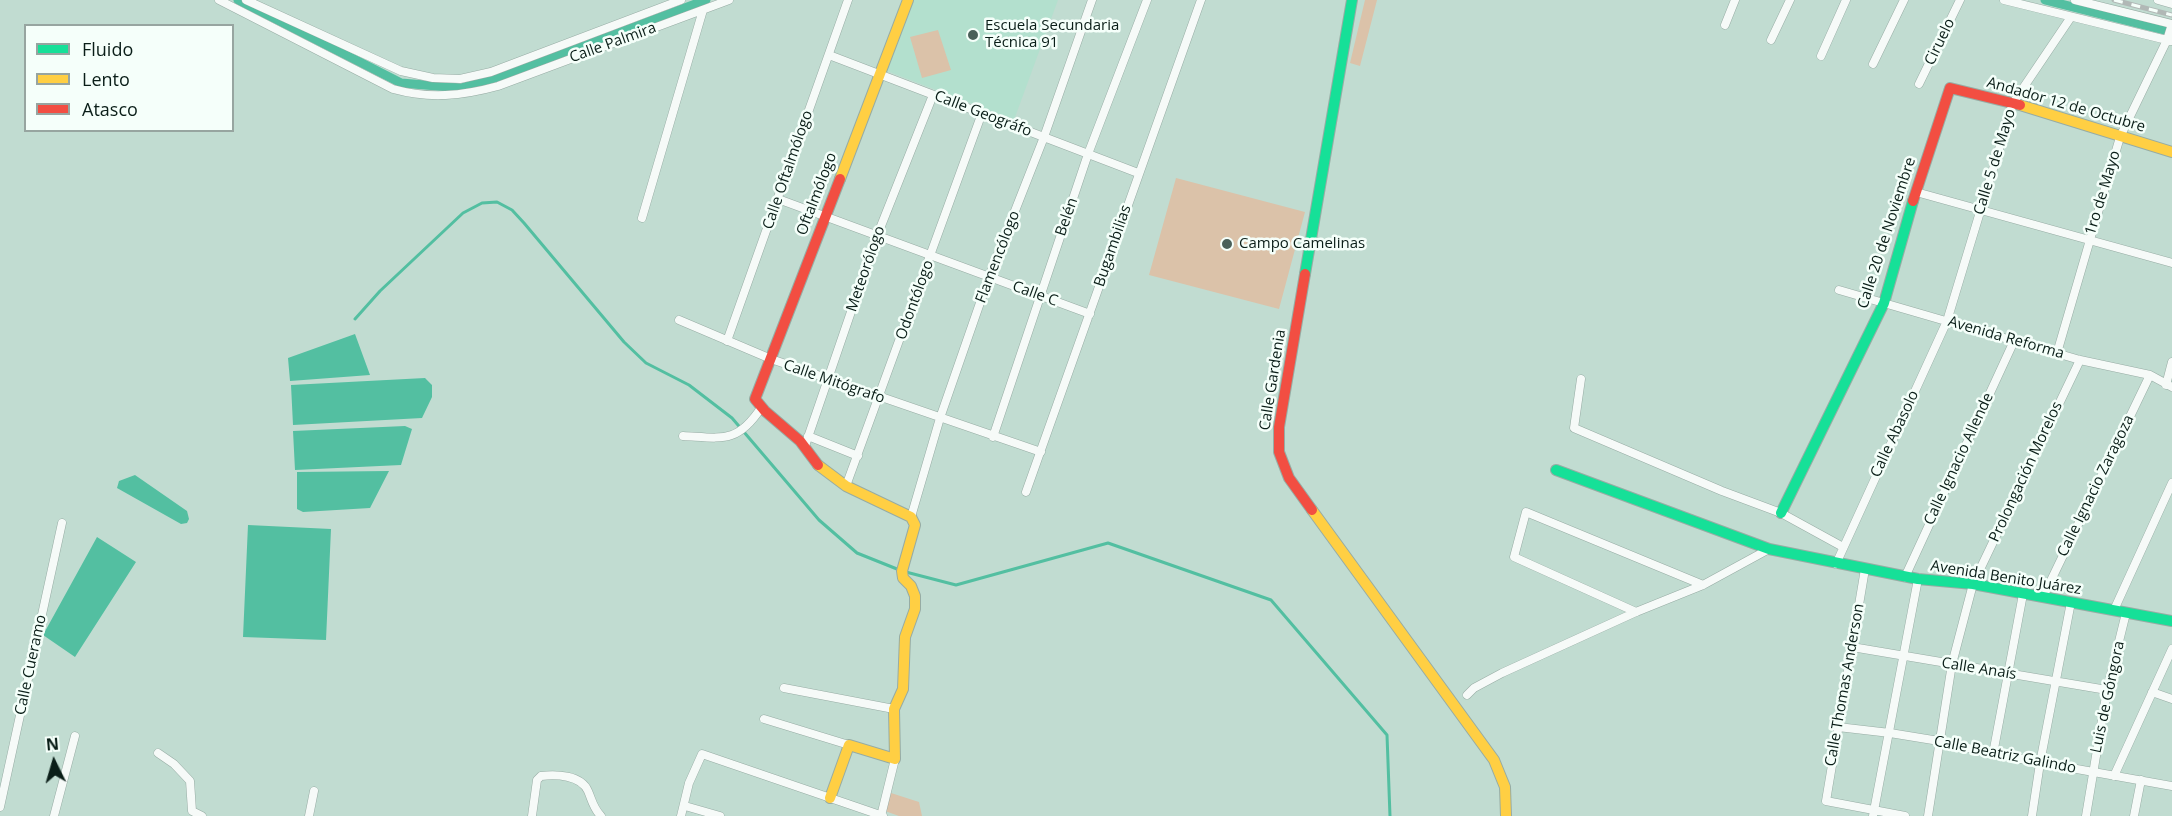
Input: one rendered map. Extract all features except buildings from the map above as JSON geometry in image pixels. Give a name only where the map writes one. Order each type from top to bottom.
[{"type":"street","name":"Calle Palmira","points":[[219,0],[393,89],[412,94],[443,96],[498,86],[729,0]]},
{"type":"street","points":[[246,0],[402,70],[433,78],[460,79],[491,72],[681,0]]},
{"type":"street","name":"Calle Oftalmólogo","points":[[727,341],[848,0]]},
{"type":"street","name":"Oftalmólogo","points":[[758,403],[756,390],[771,359],[908,0]]},
{"type":"street","name":"Flamencólogo","points":[[911,517],[940,418],[989,277],[1044,137],[1092,0]]},
{"type":"street","name":"Belén","points":[[993,437],[1088,153],[1147,0]]},
{"type":"street","name":"Bugambilias","points":[[1026,492],[1201,0]]},
{"type":"street","name":"Calle Gardenia","points":[[1352,0],[1279,427],[1279,452],[1289,477],[1494,760],[1504,787],[1506,816]]},
{"type":"street","points":[[1725,25],[1735,0]]},
{"type":"street","points":[[1771,40],[1790,0]]},
{"type":"street","points":[[1821,56],[1846,0]]},
{"type":"street","points":[[1873,64],[1904,0]]},
{"type":"street","name":"Ciruelo","points":[[1919,84],[1960,0]]},
{"type":"street","points":[[2004,0],[2169,40]]},
{"type":"street","points":[[2075,0],[2172,24],[2172,26]]},
{"type":"street","points":[[2158,0],[2172,4]]},
{"type":"street","points":[[642,218],[703,10]]},
{"type":"street","name":"Calle 5 de Mayo","points":[[1947,321],[2013,103],[2071,17]]},
{"type":"street","name":"1ro de Mayo","points":[[2057,353],[2120,137],[2169,40],[2172,26]]},
{"type":"street","name":"Calle Geográfo","points":[[829,55],[1138,172]]},
{"type":"street","name":"Andador 12 de Octubre","points":[[1950,88],[2013,103],[2172,152]]},
{"type":"street","name":"Calle 20 de Noviembre","points":[[1781,513],[1884,303],[1916,192],[1950,88]]},
{"type":"street","name":"Meteorólogo","points":[[806,441],[878,236],[933,94]]},
{"type":"street","name":"Odontólogo","points":[[846,486],[982,113]]},
{"type":"street","points":[[1916,192],[2172,263]]},
{"type":"street","name":"Calle C","points":[[778,199],[1090,314]]},
{"type":"street","name":"Avenida Reforma","points":[[1839,290],[2080,360],[2150,375],[2169,386]]},
{"type":"street","name":"Calle Mitógrafo","points":[[678,320],[828,380],[1041,452]]},
{"type":"street","name":"Calle Abasolo","points":[[1842,547],[1947,321]]},
{"type":"street","name":"Calle Ignacio Allende","points":[[1905,577],[2014,341]]},
{"type":"street","name":"Prolongación Morelos","points":[[1928,816],[1952,664],[1973,584],[2080,360]]},
{"type":"street","points":[[2169,386],[2172,362]]},
{"type":"street","name":"Calle Ignacio Zaragoza","points":[[2043,597],[2150,375]]},
{"type":"street","points":[[1581,379],[1574,428],[1722,491],[1781,513],[1842,547],[1836,564]]},
{"type":"street","points":[[683,436],[727,438],[751,422],[758,403],[806,441],[858,456]]},
{"type":"street","points":[[681,816],[689,783],[702,754],[882,816],[896,759],[894,709],[903,689],[904,637],[915,609],[915,596],[911,586],[903,578],[902,571],[915,525],[911,517],[846,486],[817,464],[806,441]]},
{"type":"street","name":"Avenida Benito Juárez","points":[[1556,470],[1769,549],[1905,577],[1973,584],[2172,621]]},
{"type":"street","points":[[2114,610],[2172,483]]},
{"type":"street","points":[[1636,612],[1514,557],[1526,512],[1702,585]]},
{"type":"street","name":"Calle Cueramo","points":[[0,807],[62,523]]},
{"type":"street","points":[[1467,695],[1474,688],[1495,676],[1636,612],[1702,585],[1769,549]]},
{"type":"street","name":"Calle Thomas Anderson","points":[[1865,569],[1826,801],[1874,813]]},
{"type":"street","points":[[1905,816],[1874,813],[1918,579]]},
{"type":"street","points":[[1993,754],[2023,594]]},
{"type":"street","points":[[2032,816],[2071,603]]},
{"type":"street","name":"Luis de Góngora","points":[[2086,816],[2107,690],[2126,613]]},
{"type":"street","name":"Calle Anaís","points":[[1852,647],[2107,690]]},
{"type":"street","points":[[2114,776],[2172,649]]},
{"type":"street","points":[[784,688],[894,709]]},
{"type":"street","points":[[2152,692],[2172,699]]},
{"type":"street","points":[[764,719],[896,759]]},
{"type":"street","name":"Calle Beatriz Galindo","points":[[1838,728],[1939,741],[1993,754],[2172,786]]},
{"type":"street","points":[[54,816],[75,736]]},
{"type":"street","points":[[830,798],[849,745]]},
{"type":"street","points":[[158,753],[174,764],[190,781],[192,811],[202,816]]},
{"type":"street","points":[[532,816],[537,780],[541,776],[551,775],[584,783],[595,810],[600,816]]},
{"type":"street","points":[[2134,816],[2141,780]]},
{"type":"street","points":[[309,816],[314,791]]},
{"type":"street","points":[[685,806],[720,816]]},
{"type":"shaded area","name":"Escuela Secundaria Técnica 91","points":[[914,0],[1058,0],[1014,120],[887,71]]},
{"type":"shaded area","points":[[1365,0],[1377,0],[1360,66],[1350,63]]},
{"type":"shaded area","points":[[938,30],[951,70],[922,78],[910,37]]},
{"type":"shaded area","name":"Campo Camelinas","points":[[1176,178],[1305,212],[1279,309],[1149,275]]},
{"type":"shaded area","points":[[355,334],[370,375],[290,381],[288,358]]},
{"type":"shaded area","points":[[425,378],[432,385],[432,397],[422,418],[293,425],[291,385]]},
{"type":"shaded area","points":[[405,426],[412,429],[401,465],[295,470],[293,431]]},
{"type":"shaded area","points":[[389,471],[370,508],[303,512],[297,509],[297,472]]},
{"type":"shaded area","points":[[135,475],[187,511],[189,519],[187,523],[181,524],[117,488],[119,481]]},
{"type":"shaded area","points":[[248,525],[331,529],[326,640],[243,637]]},
{"type":"shaded area","points":[[97,537],[136,562],[75,657],[43,635]]},
{"type":"shaded area","points":[[891,793],[919,802],[922,816],[899,816],[885,811]]},
{"type":"waterway","points":[[238,0],[401,83],[461,88],[506,75],[706,0]]},
{"type":"waterway","points":[[2045,0],[2172,32]]},
{"type":"waterway","points":[[355,319],[380,291],[463,213],[482,203],[497,202],[512,210],[524,223],[624,342],[646,363],[689,385],[732,418],[819,520],[857,553],[902,571],[956,585],[1108,543],[1271,600],[1387,735],[1390,816]]},
{"type":"railway","points":[[2114,0],[2172,15]]},
{"type":"traffic: fast","points":[[1305,274],[1352,0]]},
{"type":"traffic: fast","points":[[1781,513],[1884,303],[1913,201]]},
{"type":"traffic: fast","points":[[1556,470],[1769,549],[1918,579],[1973,584],[2172,621]]},
{"type":"traffic: slow","points":[[840,179],[908,0]]},
{"type":"traffic: slow","points":[[2020,105],[2172,152]]},
{"type":"traffic: slow","points":[[818,465],[846,486],[911,517],[915,525],[902,571],[903,578],[911,586],[915,596],[915,609],[905,637],[903,689],[894,709],[895,759],[849,745],[830,798]]},
{"type":"traffic: slow","points":[[1312,510],[1494,760],[1505,787],[1506,816]]},
{"type":"traffic: jam","points":[[1913,201],[1950,88],[2020,105]]},
{"type":"traffic: jam","points":[[818,465],[800,441],[765,411],[755,399],[840,179]]},
{"type":"traffic: jam","points":[[1305,274],[1279,427],[1279,452],[1289,478],[1312,510]]},
{"type":"place","name":"Escuela Secundaria Técnica 91","points":[[973,35]]},
{"type":"place","name":"Campo Camelinas","points":[[1227,244]]}]
